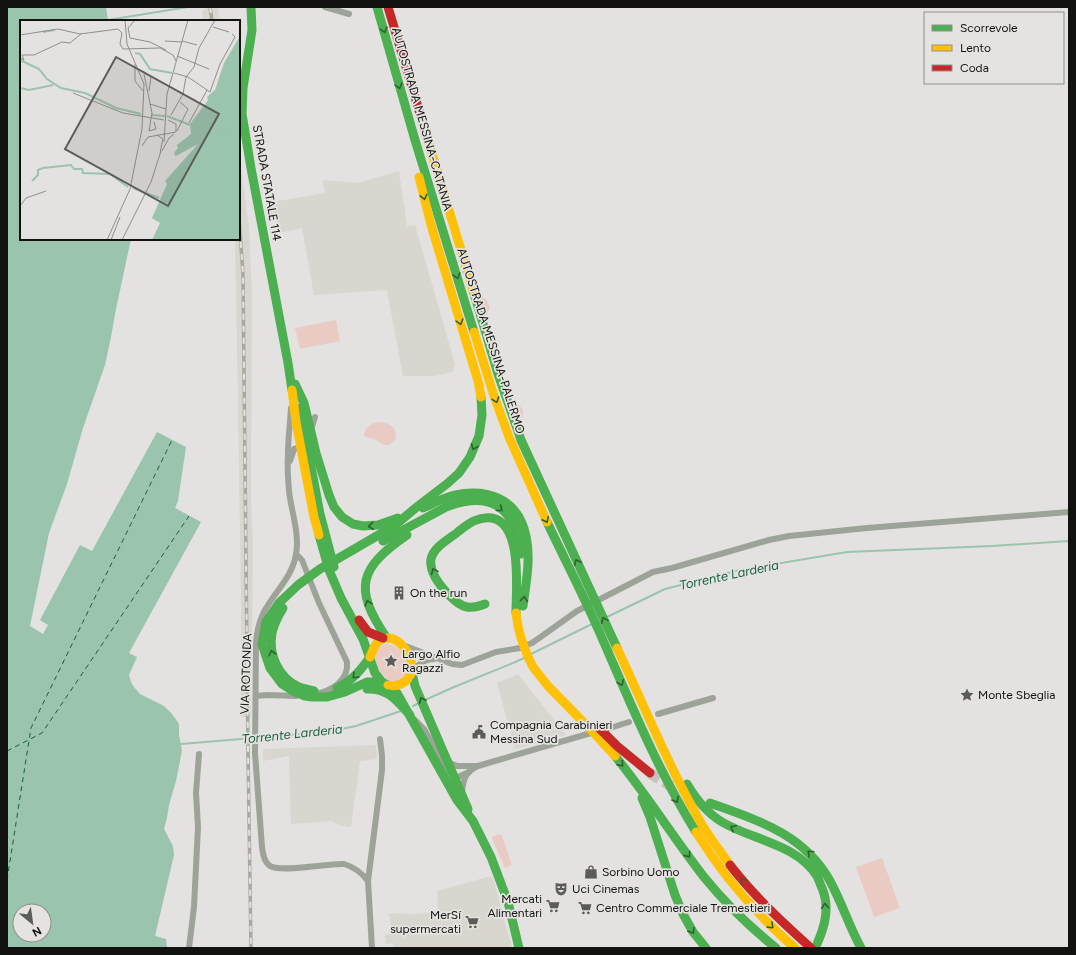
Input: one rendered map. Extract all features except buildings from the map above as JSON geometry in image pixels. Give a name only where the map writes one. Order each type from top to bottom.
[{"type":"main road","name":"STRADA STATALE 114","points":[[251,7],[252,30],[243,88],[242,114],[293,385],[314,517],[325,559],[338,590],[363,638],[370,657]]},
{"type":"main road","name":"AUTOSTRADA MESSINA-CATANIA","points":[[377,7],[445,239]]},
{"type":"main road","name":"AUTOSTRADA MESSINA-CATANIA","points":[[388,7],[456,236]]},
{"type":"main road","points":[[408,117],[416,165],[431,225],[478,381],[482,412],[482,421],[478,440],[470,458],[450,483],[387,531],[313,582],[292,599],[279,613],[275,620],[271,634],[271,649],[278,668],[286,678],[303,688],[334,693],[349,690],[373,688],[381,689],[392,696],[410,715]]},
{"type":"main road","name":"AUTOSTRADA MESSINA-PALERMO","points":[[456,236],[498,374],[521,440],[619,652]]},
{"type":"main road","name":"AUTOSTRADA MESSINA-PALERMO","points":[[445,239],[488,376],[509,437],[661,771],[680,807],[712,859],[741,895],[795,948]]},
{"type":"main road","points":[[293,385],[302,396],[316,453],[334,507],[342,517],[353,524],[363,526],[378,525],[450,496],[465,493],[479,492],[493,495],[504,501],[513,509],[521,518],[528,542],[529,559],[523,607],[524,639],[527,656],[617,746],[650,772]]},
{"type":"main road","points":[[315,417],[326,484]]},
{"type":"main road","name":"STRADA STATALE 114","points":[[302,443],[338,576],[363,626],[371,634],[384,638]]},
{"type":"main road","points":[[351,556],[450,505],[470,500],[481,500],[498,506],[508,515],[514,525],[519,538],[521,555],[517,592]]},
{"type":"main road","points":[[384,638],[371,614],[366,596],[365,583],[371,566],[378,556],[397,542],[444,512],[458,504],[470,500]]},
{"type":"main road","points":[[484,604],[476,608],[466,609],[448,595],[432,568],[430,560],[436,550],[469,523],[479,518],[490,517],[501,522],[508,530],[512,544],[517,592],[517,627],[524,639]]},
{"type":"main road","points":[[334,693],[352,680],[370,657],[374,647],[384,638],[393,639],[405,647],[410,656],[415,686],[448,762],[450,779],[457,800],[473,821]]},
{"type":"main road","points":[[619,652],[634,671],[681,774],[703,806],[716,819],[723,823],[789,851],[806,863],[814,872],[823,892],[826,911],[822,935],[814,946],[778,918],[754,894],[731,866],[708,834],[680,786],[619,652]]},
{"type":"main road","points":[[370,657],[375,673],[397,693],[450,779],[462,795],[491,857],[502,885],[519,948]]},
{"type":"main road","points":[[538,668],[548,686],[599,739],[645,793],[705,878],[740,918],[776,948]]},
{"type":"main road","points":[[349,690],[364,683],[373,682],[385,683],[392,686],[401,685],[409,680],[412,672]]},
{"type":"main road","points":[[633,778],[650,816],[680,908],[694,934],[706,948]]},
{"type":"main road","points":[[710,803],[775,829],[791,838],[808,851],[817,860],[828,877],[860,948]]},
{"type":"street","points":[[325,7],[349,14]]},
{"type":"street","name":"VIA ROTONDA","points":[[293,385],[288,443],[288,473],[290,497],[297,539],[296,554],[292,568],[264,612],[258,628],[256,642],[255,753],[262,847],[264,857],[268,864],[274,868],[281,869],[344,864],[361,873],[368,881]]},
{"type":"street","points":[[288,473],[293,451],[294,449],[298,448],[311,430],[315,417]]},
{"type":"street","points":[[288,443],[292,441],[302,443]]},
{"type":"street","points":[[400,643],[436,658],[458,665],[496,652],[520,648],[537,640],[577,611],[654,572],[769,540],[789,536],[867,528],[1069,512]]},
{"type":"street","points":[[256,696],[296,696],[320,693],[329,690],[338,684],[343,679],[347,671],[348,667],[346,658],[319,603],[302,560],[296,554]]},
{"type":"street","points":[[412,672],[421,663],[436,658]]},
{"type":"street","points":[[658,714],[713,698]]},
{"type":"street","points":[[607,729],[629,722]]},
{"type":"street","points":[[450,779],[462,770],[469,770],[478,766],[591,733]]},
{"type":"street","points":[[372,948],[368,881],[382,770],[380,739]]},
{"type":"street","points":[[189,948],[194,907],[198,827],[196,793],[199,754]]},
{"type":"street","points":[[448,762],[469,770]]},
{"type":"street","points":[[462,795],[464,779],[469,770]]},
{"type":"shaded area","points":[[7,7],[106,7],[108,20],[20,20],[20,240],[131,240],[105,365],[83,428],[67,484],[49,533],[30,626],[43,634],[48,625],[40,620],[80,545],[92,551],[157,432],[186,447],[178,501],[175,508],[201,522],[129,653],[137,657],[129,675],[134,687],[140,694],[164,706],[179,724],[179,735],[182,751],[164,829],[173,846],[174,855],[155,936],[166,939],[167,948],[7,948]]},
{"type":"shaded area","points":[[208,7],[218,7],[220,20],[204,20],[202,11]]},
{"type":"shaded area","points":[[240,159],[249,229],[252,295],[251,500],[253,547],[251,718],[241,717],[241,601],[235,240],[240,240]]},
{"type":"shaded area","points":[[399,171],[407,226],[415,225],[455,364],[452,372],[435,376],[403,376],[387,290],[314,295],[302,228],[279,233],[276,221],[271,222],[266,203],[325,193],[323,180],[358,183]]},
{"type":"shaded area","points":[[481,297],[486,299],[490,307],[487,315],[486,315]]},
{"type":"shaded area","points":[[336,320],[340,341],[300,349],[295,328]]},
{"type":"shaded area","points":[[517,404],[523,410],[522,418],[520,417],[515,405]]},
{"type":"shaded area","points":[[380,422],[386,423],[394,428],[396,438],[390,444],[381,444],[364,435],[369,426]]},
{"type":"shaded area","points":[[386,644],[396,647],[406,659],[407,670],[400,681],[393,682],[380,672],[375,656],[378,649]]},
{"type":"shaded area","points":[[518,674],[566,735],[515,749],[497,683]]},
{"type":"shaded area","points":[[376,745],[377,759],[360,761],[351,827],[341,826],[332,821],[291,824],[289,756],[263,761],[263,749]]},
{"type":"shaded area","points":[[500,834],[512,865],[505,868],[492,839],[493,836]]},
{"type":"shaded area","points":[[882,858],[900,908],[874,917],[856,867]]},
{"type":"shaded area","points":[[491,876],[494,881],[512,948],[394,948],[393,943],[386,944],[385,935],[392,934],[389,913],[415,914],[438,912],[437,891]]},
{"type":"waterway","points":[[108,20],[188,7]]},
{"type":"waterway","name":"Torrente Larderia","points":[[607,617],[665,589],[740,570],[847,552],[1069,541]]},
{"type":"waterway","name":"Torrente Larderia","points":[[531,654],[592,624]]},
{"type":"waterway","name":"Torrente Larderia","points":[[425,700],[524,658]]},
{"type":"waterway","name":"Torrente Larderia","points":[[413,706],[419,703]]},
{"type":"waterway","name":"Torrente Larderia","points":[[181,744],[327,732],[356,726],[401,711]]},
{"type":"ferry route","points":[[7,880],[31,728],[172,440]]},
{"type":"ferry route","points":[[7,751],[42,733],[189,516]]},
{"type":"tunnel","points":[[650,773],[671,786]]},
{"type":"railway","points":[[210,7],[212,20]]},
{"type":"railway","points":[[240,232],[243,275],[251,948]]},
{"type":"traffic: fast","points":[[251,7],[252,30],[243,88],[242,114],[292,390]]},
{"type":"traffic: fast","points":[[377,7],[415,140],[474,332]]},
{"type":"traffic: fast","points":[[473,290],[498,374],[521,440],[617,648]]},
{"type":"traffic: fast","points":[[295,384],[304,403],[316,453],[334,507],[342,517],[353,524],[363,526],[378,525],[398,518]]},
{"type":"traffic: fast","points":[[382,682],[367,682],[345,692],[327,697],[305,696],[293,691],[282,684],[270,668],[262,644],[266,622],[279,603],[298,585],[320,569],[394,526],[459,473],[470,457],[479,436],[482,415],[481,397]]},
{"type":"traffic: fast","points":[[300,408],[320,514],[334,567]]},
{"type":"traffic: fast","points":[[423,508],[447,497],[476,493],[499,498],[508,504],[516,512],[522,523],[526,536],[528,571],[523,606]]},
{"type":"traffic: fast","points":[[383,541],[446,507],[462,502],[488,502],[498,506],[513,524],[518,538],[521,554]]},
{"type":"traffic: fast","points":[[485,604],[474,607],[466,607],[454,600],[436,579],[432,569],[431,559],[435,550],[470,523],[483,518],[492,518],[502,523],[509,532],[513,545],[517,574],[516,613]]},
{"type":"traffic: fast","points":[[547,522],[589,608],[657,761],[696,832]]},
{"type":"traffic: fast","points":[[319,535],[329,570],[341,598],[363,639],[375,673],[382,682],[397,693],[457,800],[473,821],[491,857],[508,902],[519,948]]},
{"type":"traffic: fast","points":[[386,637],[375,620],[369,605],[365,592],[366,580],[371,569],[379,558],[407,535]]},
{"type":"traffic: fast","points":[[283,608],[276,620],[271,641],[276,665],[292,683],[301,688],[314,691]]},
{"type":"traffic: fast","points":[[337,688],[356,675],[370,657]]},
{"type":"traffic: fast","points":[[412,673],[415,686],[468,809]]},
{"type":"traffic: fast","points":[[367,689],[374,689],[392,696],[410,715]]},
{"type":"traffic: fast","points":[[615,756],[712,887],[738,914],[776,948]]},
{"type":"traffic: fast","points":[[687,784],[702,805],[722,822],[786,850],[808,865],[817,876],[826,902],[826,916],[817,944]]},
{"type":"traffic: fast","points":[[642,798],[650,817],[675,895],[683,914],[693,932],[706,948]]},
{"type":"traffic: fast","points":[[710,803],[762,823],[793,840],[807,851],[830,881],[861,948]]},
{"type":"traffic: slow","points":[[427,137],[473,290]]},
{"type":"traffic: slow","points":[[419,177],[431,225],[478,381],[481,397]]},
{"type":"traffic: slow","points":[[474,332],[494,396],[509,437],[547,522]]},
{"type":"traffic: slow","points":[[292,390],[296,422],[314,517],[319,535]]},
{"type":"traffic: slow","points":[[516,613],[521,638],[533,667],[548,686],[615,756]]},
{"type":"traffic: slow","points":[[370,657],[377,643],[384,639],[390,638],[397,641],[407,652],[411,660],[411,674],[408,679],[401,684],[396,686],[388,685]]},
{"type":"traffic: slow","points":[[617,648],[685,794],[703,827],[730,865]]},
{"type":"traffic: slow","points":[[696,832],[717,864],[741,894],[767,922],[795,948]]},
{"type":"traffic: jam","points":[[388,7],[427,137]]},
{"type":"traffic: jam","points":[[359,620],[368,632],[383,638]]},
{"type":"traffic: jam","points":[[598,727],[617,746],[650,773]]},
{"type":"traffic: jam","points":[[730,865],[769,908],[811,948]]},
{"type":"place","name":"On the run","points":[[399,593]]},
{"type":"place","name":"Largo Alfio Ragazzi","points":[[391,661]]},
{"type":"place","name":"Monte Sbeglia","points":[[967,695]]},
{"type":"place","name":"Compagnia Carabinieri Messina Sud","points":[[479,732]]},
{"type":"place","name":"Sorbino Uomo","points":[[591,872]]},
{"type":"place","name":"Uci Cinemas","points":[[561,889]]},
{"type":"place","name":"Mercati Alimentari","points":[[553,906]]},
{"type":"place","name":"Centro Commerciale Tremestieri","points":[[585,908]]},
{"type":"place","name":"MerSí supermercati","points":[[472,922]]}]
